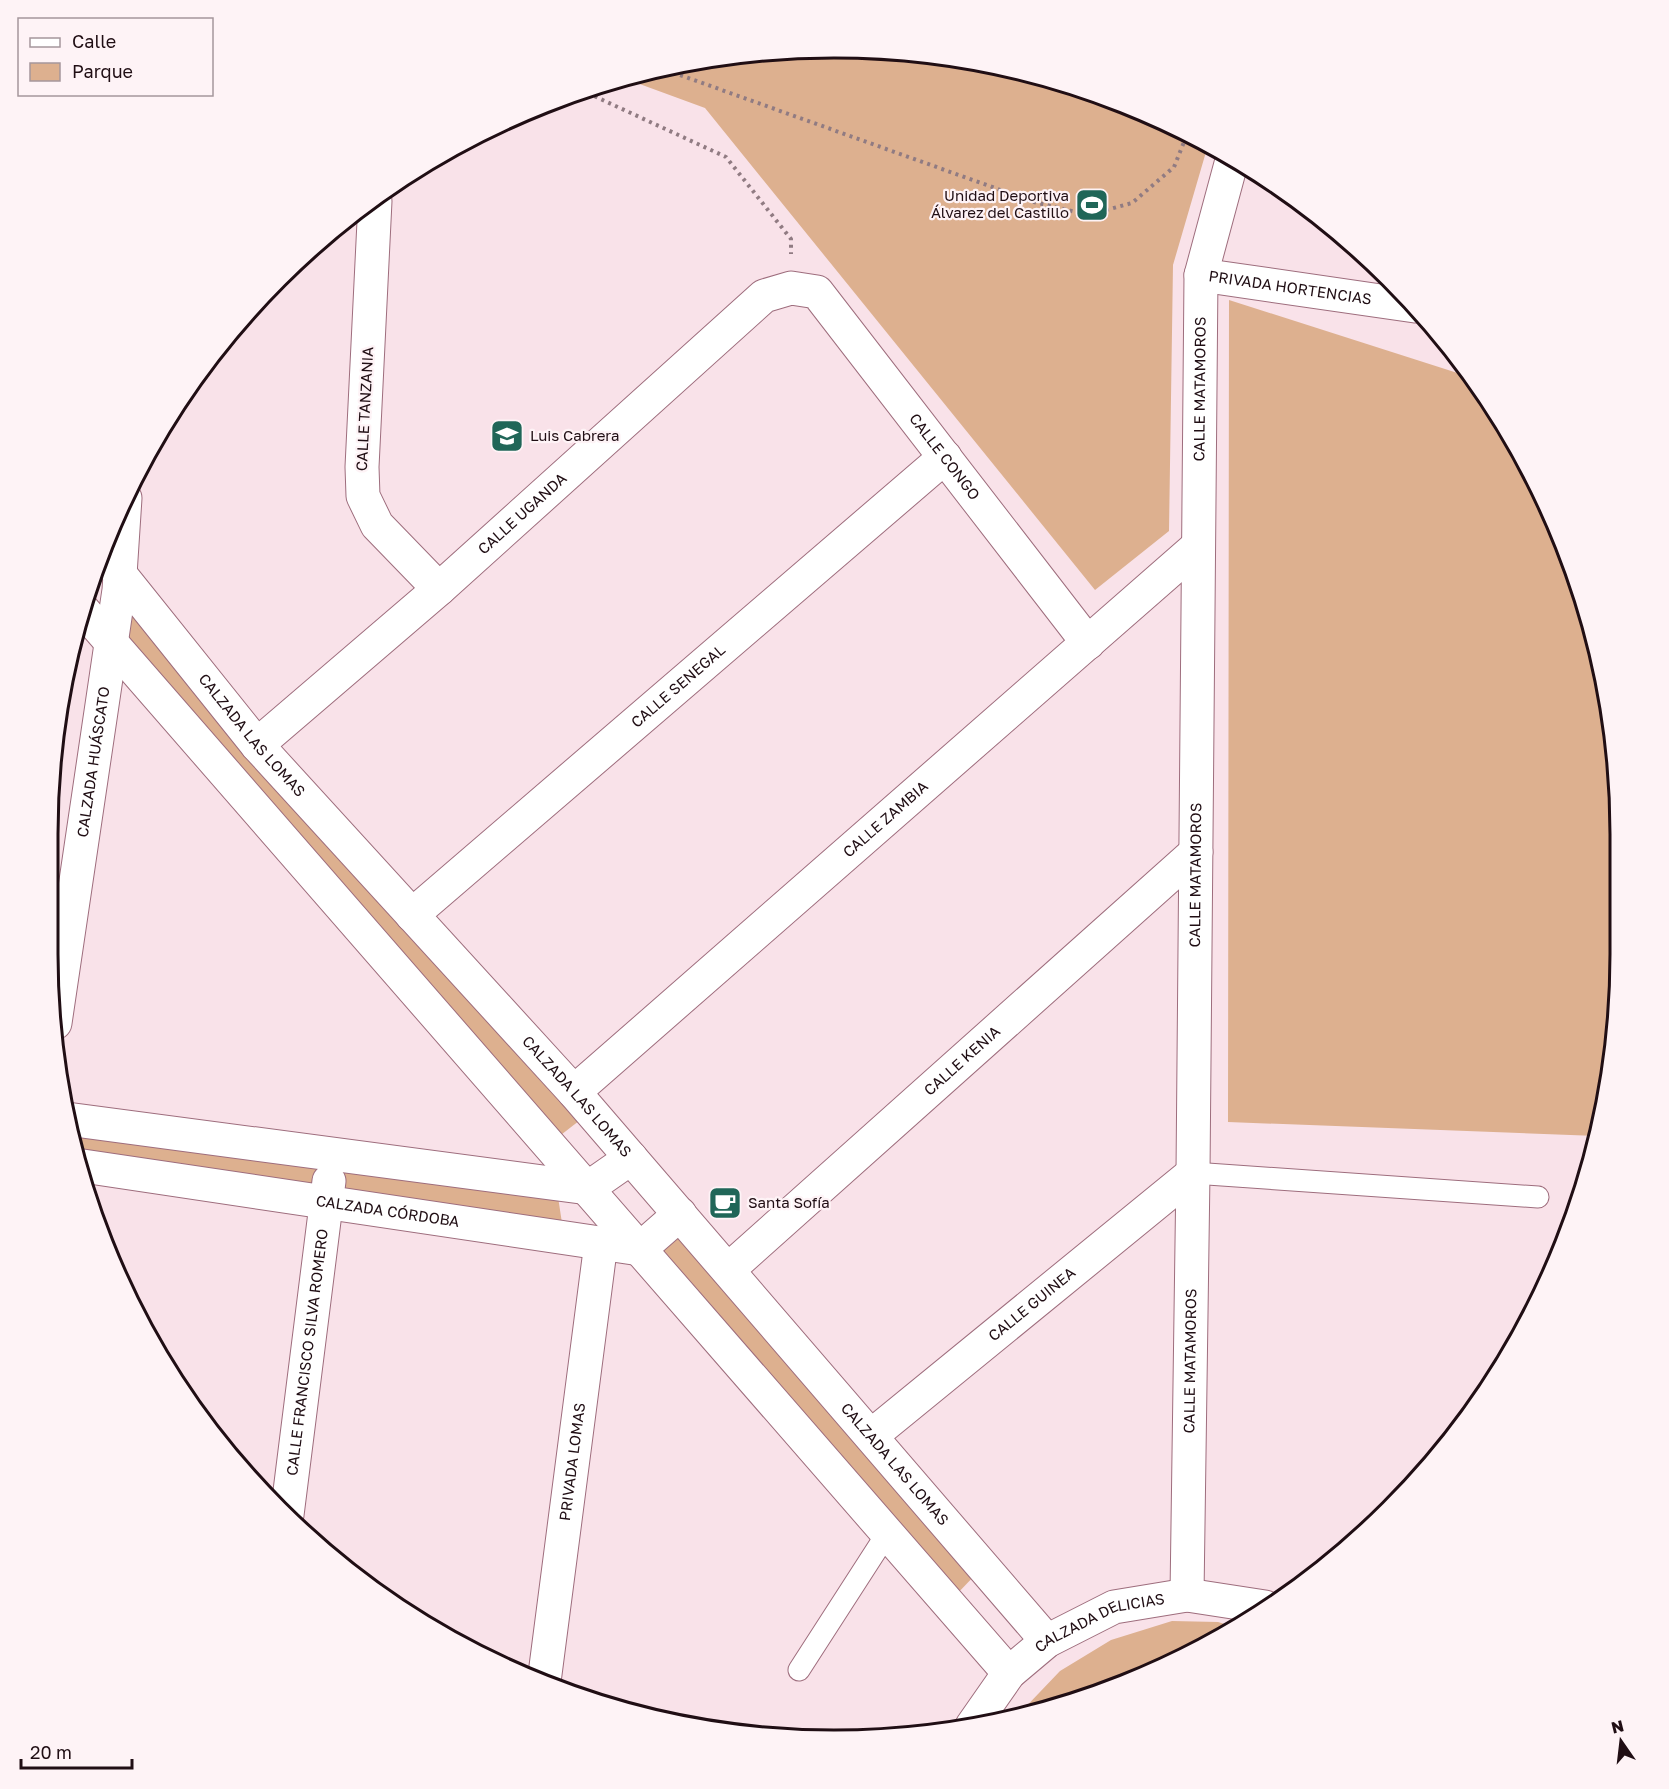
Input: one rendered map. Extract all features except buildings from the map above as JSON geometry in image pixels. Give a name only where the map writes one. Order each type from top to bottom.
[{"type":"street","name":"CALLE MATAMOROS","points":[[1187,1595],[1201,275],[1230,167]]},
{"type":"street","name":"CALLE TANZANIA","points":[[375,210],[362,467],[363,496],[377,525],[439,589]]},
{"type":"street","name":"PRIVADA HORTENCIAS","points":[[1201,275],[1400,304]]},
{"type":"street","name":"CALLE CONGO","points":[[791,288],[817,292],[1088,642]]},
{"type":"street","name":"CALLE UGANDA","points":[[256,745],[439,589],[764,296],[791,288]]},
{"type":"street","name":"CALLE SENEGAL","points":[[412,915],[945,457]]},
{"type":"street","name":"CALZADA HUÁSCATO","points":[[60,993],[112,643],[112,564],[116,543]]},
{"type":"street","name":"CALLE ZAMBIA","points":[[574,1092],[1198,546]]},
{"type":"street","name":"CALZADA LAS LOMAS","points":[[112,564],[256,745],[574,1092],[1047,1641]]},
{"type":"street","points":[[90,618],[1009,1673]]},
{"type":"street","name":"CALLE KENIA","points":[[728,1270],[1196,852]]},
{"type":"street","points":[[76,1120],[588,1188],[631,1158]]},
{"type":"street","name":"CALLE FRANCISCO SILVA ROMERO","points":[[288,1505],[332,1155]]},
{"type":"street","name":"CALZADA CÓRDOBA","points":[[89,1167],[640,1249]]},
{"type":"street","name":"CALLE GUINEA","points":[[871,1436],[1193,1173]]},
{"type":"street","points":[[640,1249],[680,1214]]},
{"type":"street","name":"PRIVADA LOMAS","points":[[545,1674],[601,1243]]},
{"type":"street","name":"CALZADA DELICIAS","points":[[978,1717],[1009,1673],[1047,1641],[1114,1607],[1187,1595],[1257,1606]]},
{"type":"lane","points":[[1193,1173],[1538,1197]]},
{"type":"lane","points":[[799,1670],[888,1533]]},
{"type":"path","points":[[678,74],[1034,202],[1088,215],[1132,203],[1174,167],[1184,142]]},
{"type":"path","points":[[596,97],[726,157],[791,239],[791,288]]},
{"type":"green space","points":[[834,58],[936,65],[986,73],[1084,100],[1131,118],[1206,153],[1173,265],[1169,531],[1095,590],[705,108],[639,84],[683,73],[784,60]]},
{"type":"green space","points":[[1229,300],[1458,373],[1507,447],[1530,491],[1569,585],[1596,683],[1609,784],[1610,954],[1609,1005],[1604,1056],[1589,1136],[1228,1122]]},
{"type":"green space","points":[[119,590],[584,1117],[557,1138],[112,643]]},
{"type":"green space","points":[[77,1121],[558,1197],[562,1223],[84,1151]]},
{"type":"green space","points":[[672,1221],[977,1573],[955,1596],[640,1249]]},
{"type":"green space","points":[[1172,1621],[1218,1622],[1226,1624],[1131,1671],[1084,1689],[1027,1706],[1060,1671],[1111,1640]]},
{"type":"place","name":"Unidad Deportiva Álvarez del Castillo","points":[[1092,205]]},
{"type":"place","name":"Luis Cabrera","points":[[507,436]]},
{"type":"place","name":"Santa Sofía","points":[[725,1203]]}]
